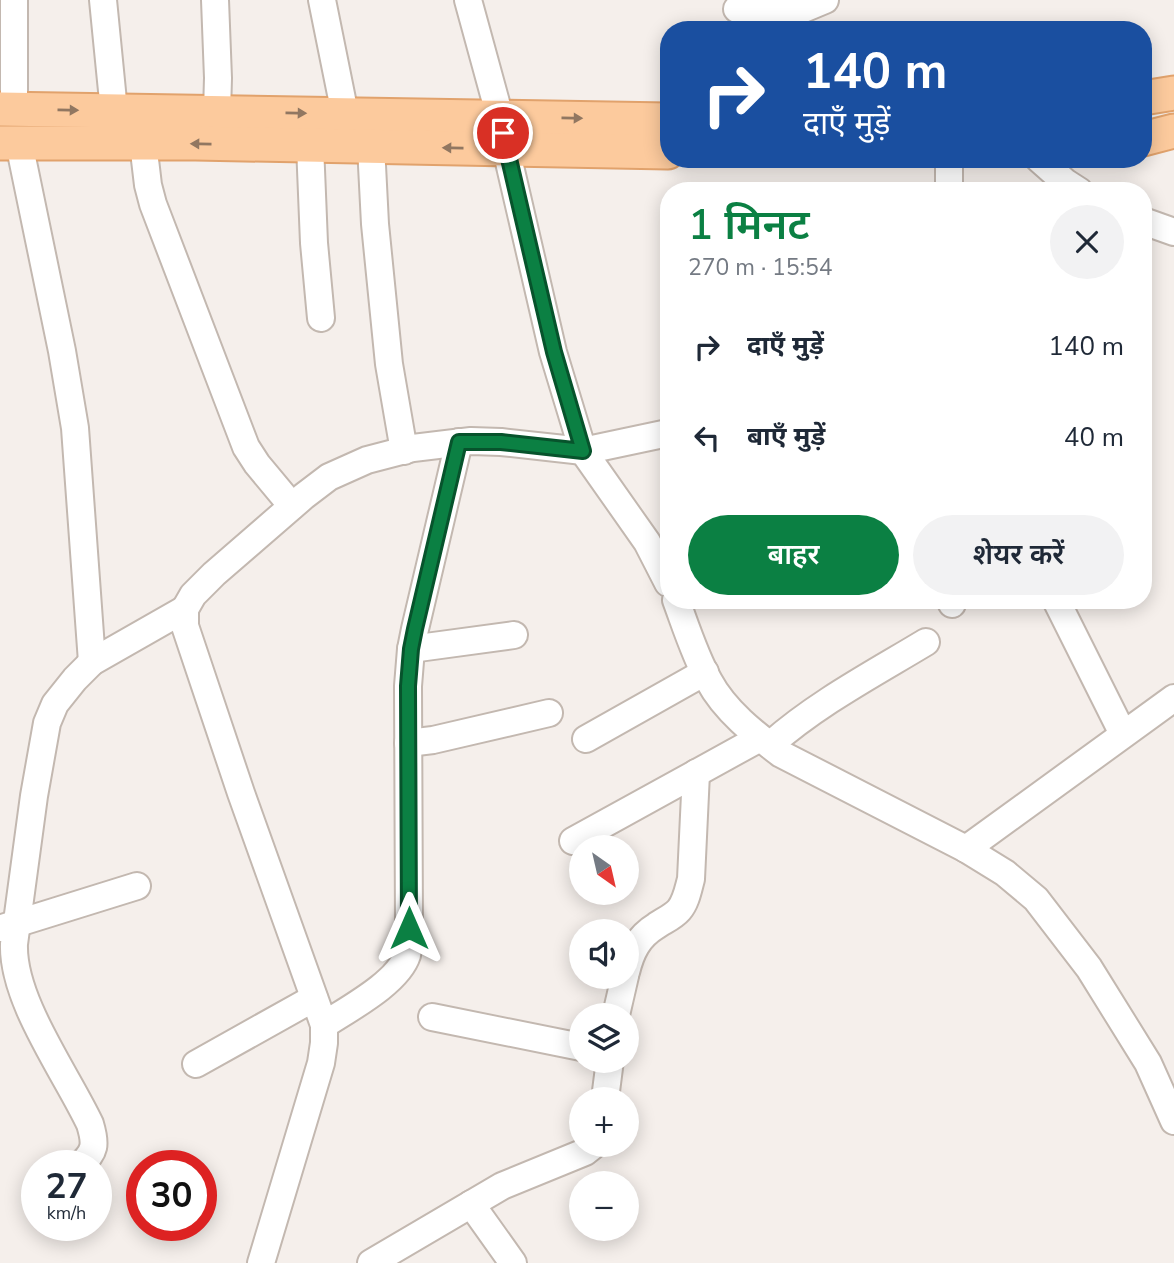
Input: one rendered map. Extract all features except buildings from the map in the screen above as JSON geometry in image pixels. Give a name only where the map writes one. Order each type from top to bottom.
[{"type":"main road","points":[[1152,97],[1174,93]]},
{"type":"main road","points":[[7,109],[345,114],[660,151]]},
{"type":"main road","points":[[10,143],[371,146],[660,121]]},
{"type":"main road","points":[[1152,137],[1174,131]]},
{"type":"street","points":[[7,109],[14,0]]},
{"type":"street","points":[[103,0],[114,111]]},
{"type":"street","points":[[215,0],[217,112]]},
{"type":"street","points":[[322,0],[345,114]]},
{"type":"street","points":[[468,0],[503,133],[554,352],[583,451],[658,538]]},
{"type":"street","points":[[737,13],[801,10],[825,0]]},
{"type":"street","points":[[10,143],[62,351],[75,428],[92,662]]},
{"type":"street","points":[[143,143],[153,204],[246,447],[292,506]]},
{"type":"street","points":[[310,145],[314,243],[321,318]]},
{"type":"street","points":[[371,146],[375,224],[389,364],[404,451]]},
{"type":"street","points":[[1049,168],[1065,182]]},
{"type":"street","points":[[1152,224],[1174,232]]},
{"type":"street","points":[[94,1150],[95,1138],[85,1113],[37,1025],[18,981],[8,926],[47,723],[55,704],[92,662],[185,609],[193,595],[214,574],[292,506],[329,477],[367,460],[459,442],[501,442],[583,451],[660,435]]},
{"type":"street","points":[[324,1025],[384,986],[399,970],[407,955],[408,686],[411,649],[459,442]]},
{"type":"street","points":[[185,609],[186,626],[241,793],[324,1025],[321,1063],[261,1263]]},
{"type":"street","points":[[680,609],[709,681],[724,704],[765,742],[781,754],[966,849],[1005,873],[1036,899],[1089,968],[1148,1063],[1174,1121]]},
{"type":"street","points":[[1060,609],[1123,734]]},
{"type":"street","points":[[411,649],[514,635]]},
{"type":"street","points":[[584,835],[696,773],[765,742],[926,642]]},
{"type":"street","points":[[586,739],[705,672]]},
{"type":"street","points":[[966,849],[1174,698]]},
{"type":"street","points":[[408,743],[433,740],[549,713]]},
{"type":"street","points":[[639,941],[680,909],[687,895],[691,879],[696,773]]},
{"type":"street","points":[[8,926],[137,886]]},
{"type":"street","points":[[197,1065],[314,998]]},
{"type":"street","points":[[432,1017],[569,1045]]},
{"type":"street","points":[[372,1263],[502,1186],[575,1157]]},
{"type":"street","points":[[471,1204],[513,1263]]},
{"type":"route","points":[[409,928],[408,686],[411,649],[459,442],[501,442],[583,451],[554,352],[503,133]]}]
